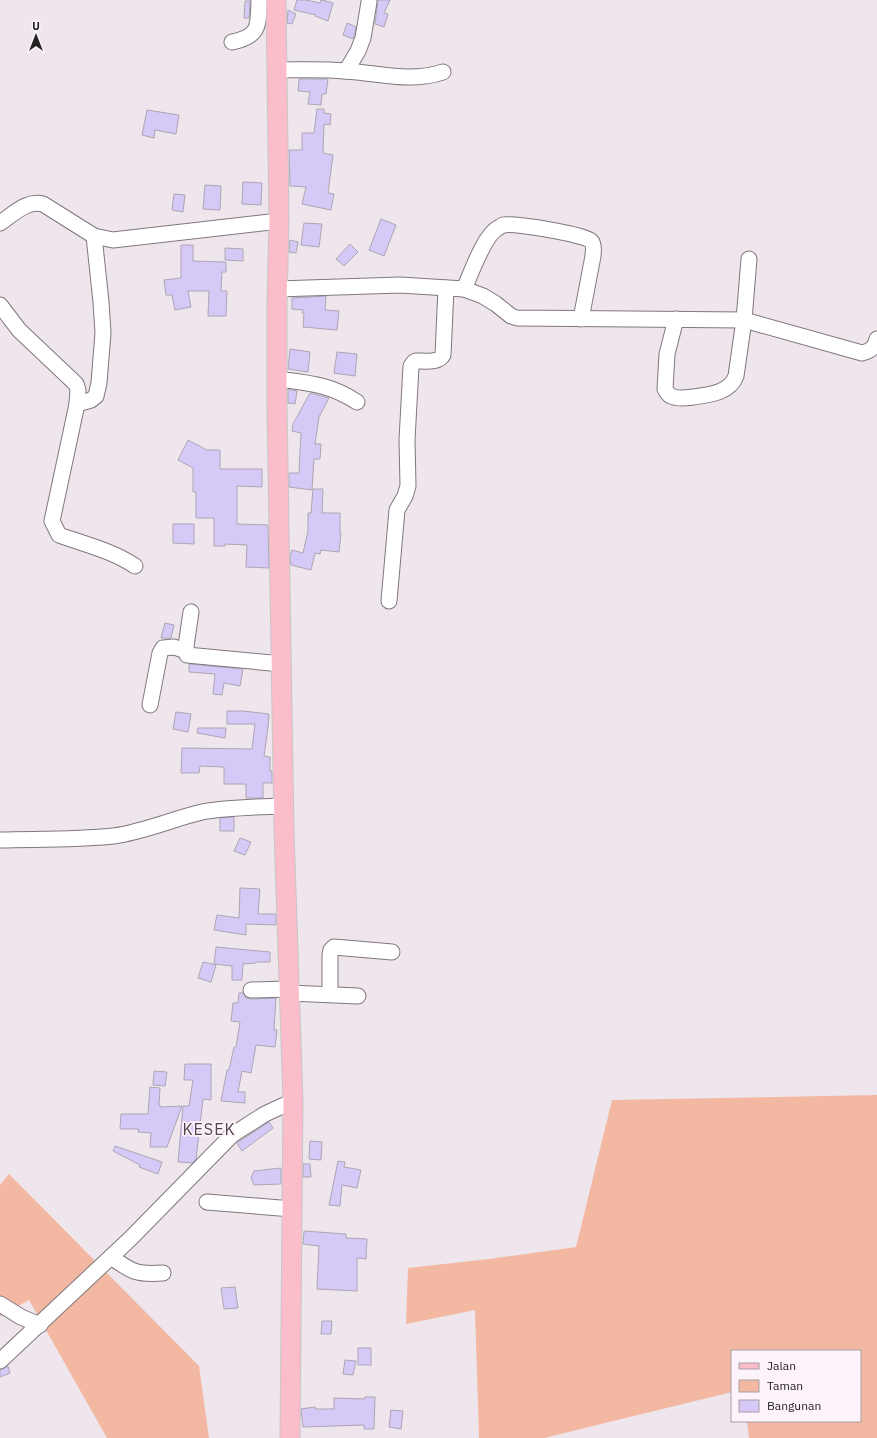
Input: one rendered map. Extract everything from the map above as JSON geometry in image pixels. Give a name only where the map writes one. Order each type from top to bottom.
[{"type":"main road","points":[[276,0],[279,221],[277,379],[284,806],[293,1101],[290,1438]]},
{"type":"street","points":[[232,42],[246,39],[256,30],[259,0]]},
{"type":"street","points":[[346,71],[363,38],[369,2]]},
{"type":"street","points":[[277,70],[346,71],[406,78],[422,77],[443,72]]},
{"type":"street","points":[[0,224],[25,205],[35,202],[43,204],[94,236],[113,240],[279,221]]},
{"type":"street","points":[[464,289],[487,238],[497,228],[504,225],[535,227],[581,237],[591,241],[593,246],[592,264],[581,319]]},
{"type":"street","points":[[77,404],[91,400],[96,396],[99,383],[102,325],[94,236]]},
{"type":"street","points":[[676,319],[668,354],[665,390],[667,394],[672,397],[685,398],[709,395],[726,388],[735,380],[744,320],[749,259]]},
{"type":"street","points":[[277,289],[400,285],[464,289],[483,296],[511,316],[517,318],[744,320],[862,353],[870,351],[876,344],[877,339]]},
{"type":"street","points":[[389,601],[397,510],[405,496],[408,486],[407,440],[411,366],[416,361],[438,360],[442,358],[446,288]]},
{"type":"street","points":[[0,306],[19,330],[57,368],[76,384],[78,390],[77,404],[52,521],[54,528],[59,535],[111,554],[128,561],[135,566]]},
{"type":"street","points":[[277,379],[313,384],[333,389],[357,402]]},
{"type":"street","points":[[186,651],[191,612]]},
{"type":"street","points":[[150,705],[157,663],[163,648],[174,648],[186,651],[187,655],[282,664]]},
{"type":"street","points":[[0,840],[114,836],[150,828],[201,812],[227,808],[284,806]]},
{"type":"street","points":[[330,994],[330,955],[331,950],[334,947],[392,952]]},
{"type":"street","points":[[251,990],[358,996]]},
{"type":"street","points":[[0,1361],[111,1257],[232,1136],[265,1114],[293,1101]]},
{"type":"street","points":[[207,1202],[292,1209]]},
{"type":"street","points":[[111,1257],[134,1272],[148,1274],[163,1273]]},
{"type":"street","points":[[0,1304],[21,1317],[40,1325]]},
{"type":"green space","points":[[877,1095],[877,1438],[749,1438],[747,1422],[861,1422],[861,1350],[731,1350],[731,1392],[544,1438],[479,1438],[475,1310],[406,1324],[408,1268],[576,1247],[612,1100]]},
{"type":"green space","points":[[9,1174],[199,1366],[209,1438],[107,1438],[29,1300],[0,1316],[0,1185]]},
{"type":"building","points":[[297,0],[320,3],[322,0],[333,3],[328,21],[315,16],[316,15],[294,10]]},
{"type":"building","points":[[378,0],[390,0],[384,13],[388,14],[384,27],[375,24]]},
{"type":"building","points":[[245,1],[250,1],[249,18],[244,18]]},
{"type":"building","points":[[288,10],[296,14],[292,24],[287,23]]},
{"type":"building","points":[[347,23],[356,27],[353,39],[343,35]]},
{"type":"building","points":[[299,79],[328,79],[326,94],[322,94],[321,105],[308,104],[310,92],[298,91]]},
{"type":"building","points":[[317,109],[324,109],[324,113],[331,114],[330,125],[324,124],[323,153],[333,155],[328,193],[334,194],[331,210],[302,204],[306,187],[290,186],[289,150],[302,150],[302,133],[314,133]]},
{"type":"building","points":[[147,110],[179,115],[176,134],[155,130],[154,138],[142,135]]},
{"type":"building","points":[[243,182],[262,183],[261,205],[242,204]]},
{"type":"building","points":[[205,185],[221,186],[220,210],[203,209]]},
{"type":"building","points":[[174,194],[185,195],[183,212],[172,210]]},
{"type":"building","points":[[381,219],[396,225],[384,256],[369,250]]},
{"type":"building","points":[[304,223],[322,224],[319,247],[301,245]]},
{"type":"building","points":[[290,240],[298,242],[296,253],[289,252]]},
{"type":"building","points":[[350,244],[358,252],[344,266],[336,259]]},
{"type":"building","points":[[181,245],[193,245],[193,261],[226,262],[226,272],[222,272],[221,291],[227,291],[226,316],[208,316],[209,291],[188,291],[191,307],[175,310],[172,295],[166,295],[164,280],[181,278]]},
{"type":"building","points":[[225,248],[243,249],[243,261],[225,260]]},
{"type":"building","points":[[326,296],[325,310],[339,311],[337,330],[303,327],[303,310],[292,309],[292,298]]},
{"type":"building","points":[[290,349],[310,352],[308,372],[288,369]]},
{"type":"building","points":[[337,352],[357,354],[355,376],[334,373]]},
{"type":"building","points":[[288,389],[297,391],[295,404],[288,403]]},
{"type":"building","points":[[310,393],[329,398],[319,417],[315,444],[321,444],[320,459],[314,459],[312,490],[289,487],[289,473],[299,473],[301,433],[292,431],[293,424]]},
{"type":"building","points":[[188,440],[207,450],[220,450],[220,469],[262,469],[262,487],[237,486],[237,524],[268,525],[269,568],[246,567],[247,545],[225,544],[225,546],[214,546],[214,518],[196,518],[196,492],[193,492],[193,468],[178,460]]},
{"type":"building","points":[[313,489],[323,489],[322,513],[340,513],[341,533],[339,552],[321,550],[320,554],[315,553],[311,570],[291,565],[290,557],[292,550],[303,553],[308,531],[308,513],[311,513]]},
{"type":"building","points":[[173,524],[194,524],[194,544],[173,543]]},
{"type":"building","points":[[165,623],[174,625],[171,638],[161,638]]},
{"type":"building","points":[[189,664],[243,669],[240,686],[224,683],[222,695],[213,694],[215,674],[189,672]]},
{"type":"building","points":[[227,711],[269,714],[264,756],[270,757],[272,783],[263,783],[263,798],[246,798],[246,784],[224,784],[224,767],[200,766],[199,773],[181,773],[182,748],[252,749],[255,724],[227,724]]},
{"type":"building","points":[[176,712],[191,714],[188,732],[173,729]]},
{"type":"building","points":[[198,728],[226,728],[225,738],[197,733]]},
{"type":"building","points":[[234,817],[234,831],[220,831],[220,818]]},
{"type":"building","points":[[240,838],[251,842],[245,855],[234,851]]},
{"type":"building","points":[[240,888],[260,889],[258,914],[276,914],[276,925],[246,924],[246,935],[214,930],[217,915],[239,918]]},
{"type":"building","points":[[216,947],[270,952],[270,962],[243,964],[242,980],[232,980],[232,966],[214,964]]},
{"type":"building","points":[[203,962],[216,965],[211,982],[198,978]]},
{"type":"building","points":[[239,993],[243,993],[246,998],[251,999],[276,998],[274,1030],[277,1030],[275,1047],[256,1045],[251,1073],[242,1071],[238,1092],[245,1092],[245,1103],[221,1101],[227,1070],[229,1070],[234,1047],[236,1047],[240,1022],[231,1021],[233,1003],[238,1003]]},
{"type":"building","points":[[185,1064],[211,1064],[211,1100],[203,1099],[196,1159],[192,1163],[178,1162],[183,1106],[189,1106],[193,1080],[184,1080]]},
{"type":"building","points":[[154,1071],[167,1072],[165,1086],[153,1085]]},
{"type":"building","points":[[150,1087],[160,1088],[160,1107],[182,1106],[167,1147],[150,1147],[151,1133],[138,1132],[139,1129],[120,1129],[121,1114],[148,1114]]},
{"type":"building","points":[[269,1122],[273,1128],[242,1151],[237,1143]]},
{"type":"building","points":[[310,1141],[322,1142],[321,1160],[309,1159]]},
{"type":"building","points":[[115,1146],[162,1162],[158,1174],[139,1167],[140,1165],[113,1151]]},
{"type":"building","points":[[338,1161],[345,1162],[344,1167],[361,1170],[357,1188],[342,1185],[340,1206],[329,1205]]},
{"type":"building","points":[[303,1164],[310,1164],[311,1177],[303,1177]]},
{"type":"building","points":[[281,1168],[281,1184],[254,1185],[251,1178],[254,1171]]},
{"type":"building","points":[[304,1231],[346,1234],[346,1238],[367,1239],[366,1259],[357,1258],[357,1291],[317,1289],[319,1246],[303,1244]]},
{"type":"building","points":[[235,1287],[238,1308],[224,1309],[221,1288]]},
{"type":"building","points":[[322,1321],[332,1321],[331,1334],[321,1334]]},
{"type":"building","points":[[358,1348],[371,1348],[371,1365],[358,1365]]},
{"type":"building","points":[[345,1360],[356,1361],[353,1375],[343,1374]]},
{"type":"building","points":[[8,1366],[10,1373],[0,1377],[0,1370]]},
{"type":"building","points":[[365,1397],[375,1397],[374,1429],[364,1429],[364,1425],[303,1427],[301,1409],[315,1407],[315,1409],[334,1409],[334,1398],[365,1399]]},
{"type":"building","points":[[391,1410],[403,1411],[401,1429],[389,1427]]},
{"type":"district","name":"KESEK","points":[[209,1129]]}]
